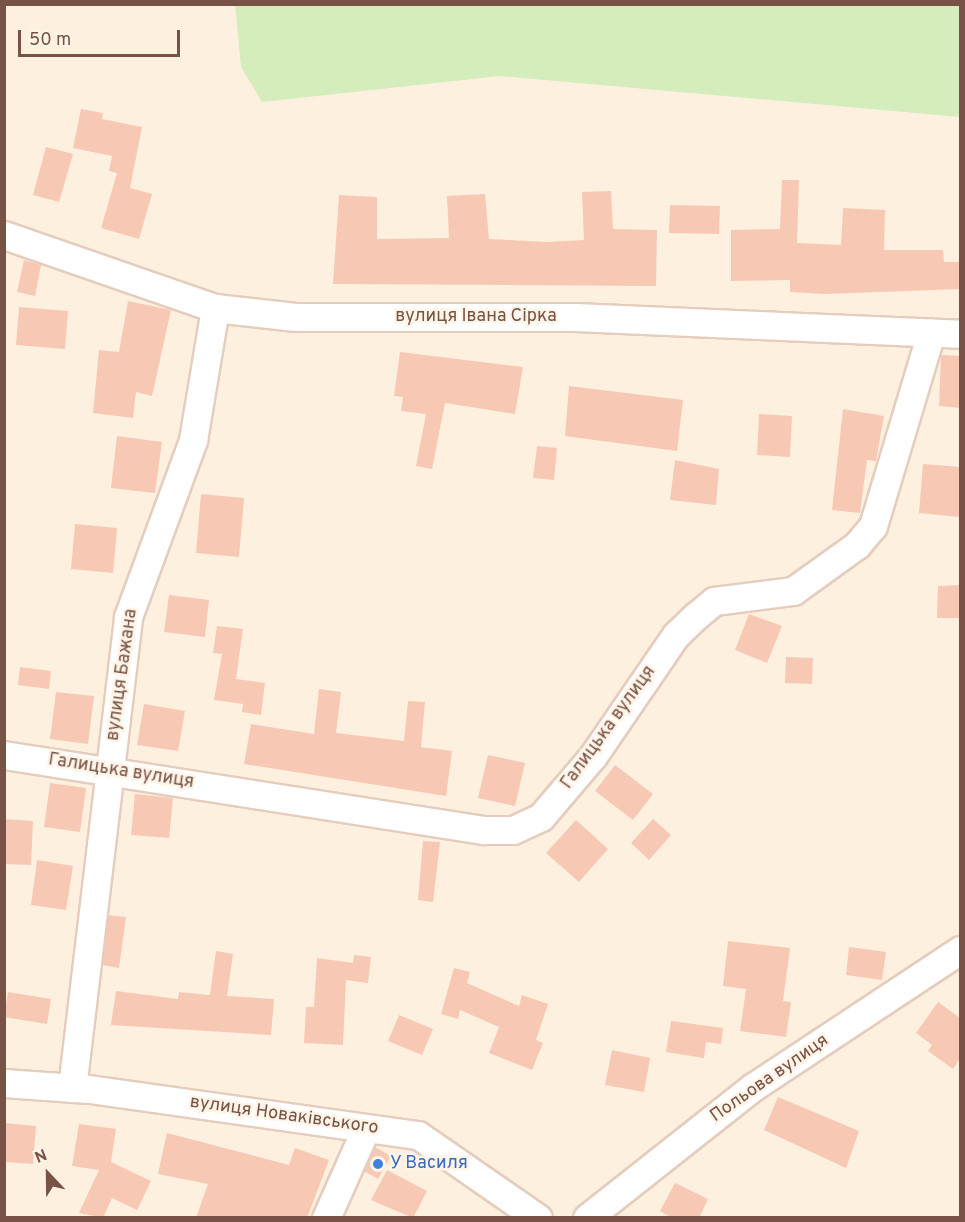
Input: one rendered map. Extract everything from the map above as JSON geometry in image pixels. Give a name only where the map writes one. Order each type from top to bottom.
[{"type":"street","name":"вулиця Івана Сірка","points":[[4,235],[215,308],[295,317],[575,317],[960,334]]},
{"type":"street","name":"вулиця Бажана","points":[[72,1088],[128,616],[193,440],[215,308]]},
{"type":"street","name":"Галицька вулиця","points":[[4,755],[110,769],[484,830],[513,830],[541,817],[593,756],[676,635],[696,616],[714,601],[793,591],[856,544],[873,526],[931,333]]},
{"type":"street","name":"Польова вулиця","points":[[587,1218],[753,1087],[960,950]]},
{"type":"street","name":"вулиця Новаківського","points":[[4,1083],[72,1088],[418,1135],[538,1218]]},
{"type":"street","points":[[326,1218],[366,1128]]},
{"type":"green space","points":[[235,5],[960,5],[960,117],[500,76],[262,102],[241,67]]},
{"type":"building","points":[[81,109],[103,113],[102,119],[142,127],[130,188],[152,194],[139,239],[101,228],[117,173],[109,171],[112,156],[73,148]]},
{"type":"building","points":[[46,147],[73,154],[59,202],[33,195]]},
{"type":"building","points":[[782,180],[799,180],[797,243],[841,245],[843,208],[885,210],[884,250],[943,250],[944,262],[960,262],[960,289],[825,294],[790,292],[790,280],[731,281],[731,230],[780,229]]},
{"type":"building","points":[[611,191],[613,229],[657,230],[656,286],[333,284],[339,195],[377,197],[377,239],[449,238],[447,196],[485,194],[489,239],[546,242],[584,240],[582,192]]},
{"type":"building","points":[[670,205],[720,206],[719,234],[669,233]]},
{"type":"building","points":[[24,260],[41,265],[35,296],[17,292]]},
{"type":"building","points":[[128,301],[171,310],[152,396],[136,392],[133,418],[93,413],[99,350],[119,352]]},
{"type":"building","points":[[19,307],[68,311],[65,349],[16,345]]},
{"type":"building","points":[[400,352],[523,367],[515,414],[445,403],[432,469],[416,466],[426,414],[401,411],[403,397],[394,396]]},
{"type":"building","points":[[941,355],[960,356],[960,408],[939,406]]},
{"type":"building","points":[[569,386],[683,400],[677,451],[565,436]]},
{"type":"building","points":[[843,409],[884,416],[876,461],[867,460],[860,513],[832,510]]},
{"type":"building","points":[[759,414],[792,416],[790,457],[757,455]]},
{"type":"building","points":[[117,436],[162,442],[155,493],[111,488]]},
{"type":"building","points":[[537,446],[557,448],[554,480],[533,478]]},
{"type":"building","points":[[675,460],[719,469],[716,505],[670,500]]},
{"type":"building","points":[[923,464],[960,467],[960,517],[919,513]]},
{"type":"building","points":[[201,494],[244,498],[239,557],[196,553]]},
{"type":"building","points":[[75,524],[117,528],[113,573],[71,569]]},
{"type":"building","points":[[960,585],[960,618],[937,618],[938,586]]},
{"type":"building","points":[[169,595],[209,600],[205,637],[164,632]]},
{"type":"building","points":[[749,614],[782,626],[767,663],[735,650]]},
{"type":"building","points":[[217,626],[243,629],[236,679],[265,683],[261,715],[242,712],[243,704],[214,700],[222,654],[213,653]]},
{"type":"building","points":[[786,657],[813,658],[812,684],[785,683]]},
{"type":"building","points":[[20,667],[51,671],[49,689],[18,685]]},
{"type":"building","points":[[319,689],[341,692],[336,733],[404,741],[408,701],[425,702],[421,747],[452,751],[446,796],[244,764],[251,724],[314,734]]},
{"type":"building","points":[[56,692],[94,696],[88,744],[50,739]]},
{"type":"building","points":[[144,704],[185,711],[178,751],[137,745]]},
{"type":"building","points":[[488,755],[525,763],[515,806],[478,798]]},
{"type":"building","points":[[615,765],[653,794],[633,820],[595,791]]},
{"type":"building","points":[[50,783],[86,788],[80,832],[44,827]]},
{"type":"building","points":[[135,794],[173,798],[169,838],[131,835]]},
{"type":"building","points":[[4,819],[33,821],[31,865],[4,864]]},
{"type":"building","points":[[653,819],[671,835],[649,860],[631,843]]},
{"type":"building","points":[[576,820],[608,849],[579,882],[546,853]]},
{"type":"building","points":[[423,841],[440,842],[433,902],[418,900]]},
{"type":"building","points":[[37,860],[73,866],[66,910],[31,905]]},
{"type":"building","points":[[108,915],[126,917],[119,968],[102,965]]},
{"type":"building","points":[[728,941],[790,948],[783,1001],[791,1002],[786,1037],[740,1031],[746,989],[723,986]]},
{"type":"building","points":[[849,947],[886,952],[882,980],[846,975]]},
{"type":"building","points":[[216,951],[233,954],[227,996],[274,999],[271,1035],[111,1025],[116,991],[178,999],[179,992],[210,995]]},
{"type":"building","points":[[354,955],[371,957],[368,983],[346,980],[343,1045],[304,1043],[306,1007],[314,1007],[317,958],[353,963]]},
{"type":"building","points":[[454,968],[470,972],[467,983],[519,1006],[522,995],[548,1004],[536,1040],[543,1043],[532,1070],[489,1053],[499,1027],[460,1010],[458,1019],[441,1014]]},
{"type":"building","points":[[8,992],[51,999],[47,1024],[4,1017]]},
{"type":"building","points":[[938,1002],[960,1018],[960,1059],[953,1069],[928,1051],[932,1045],[916,1033]]},
{"type":"building","points":[[399,1015],[433,1029],[422,1055],[388,1041]]},
{"type":"building","points":[[671,1021],[723,1028],[721,1044],[706,1042],[704,1058],[666,1052]]},
{"type":"building","points":[[612,1050],[650,1058],[644,1092],[605,1085]]},
{"type":"building","points":[[778,1097],[859,1131],[846,1168],[764,1130]]},
{"type":"building","points":[[4,1123],[36,1126],[33,1164],[4,1162]]},
{"type":"building","points":[[79,1124],[116,1129],[111,1162],[151,1181],[137,1210],[112,1198],[103,1218],[79,1213],[99,1170],[72,1166]]},
{"type":"building","points":[[167,1133],[289,1165],[295,1148],[329,1160],[307,1218],[196,1218],[208,1184],[158,1174]]},
{"type":"building","points":[[375,1147],[391,1156],[378,1179],[364,1171]]},
{"type":"building","points":[[387,1170],[427,1191],[413,1218],[371,1200]]},
{"type":"building","points":[[675,1183],[708,1199],[699,1218],[672,1218],[660,1211]]},
{"type":"place","name":"У Василя","points":[[378,1164]]}]
